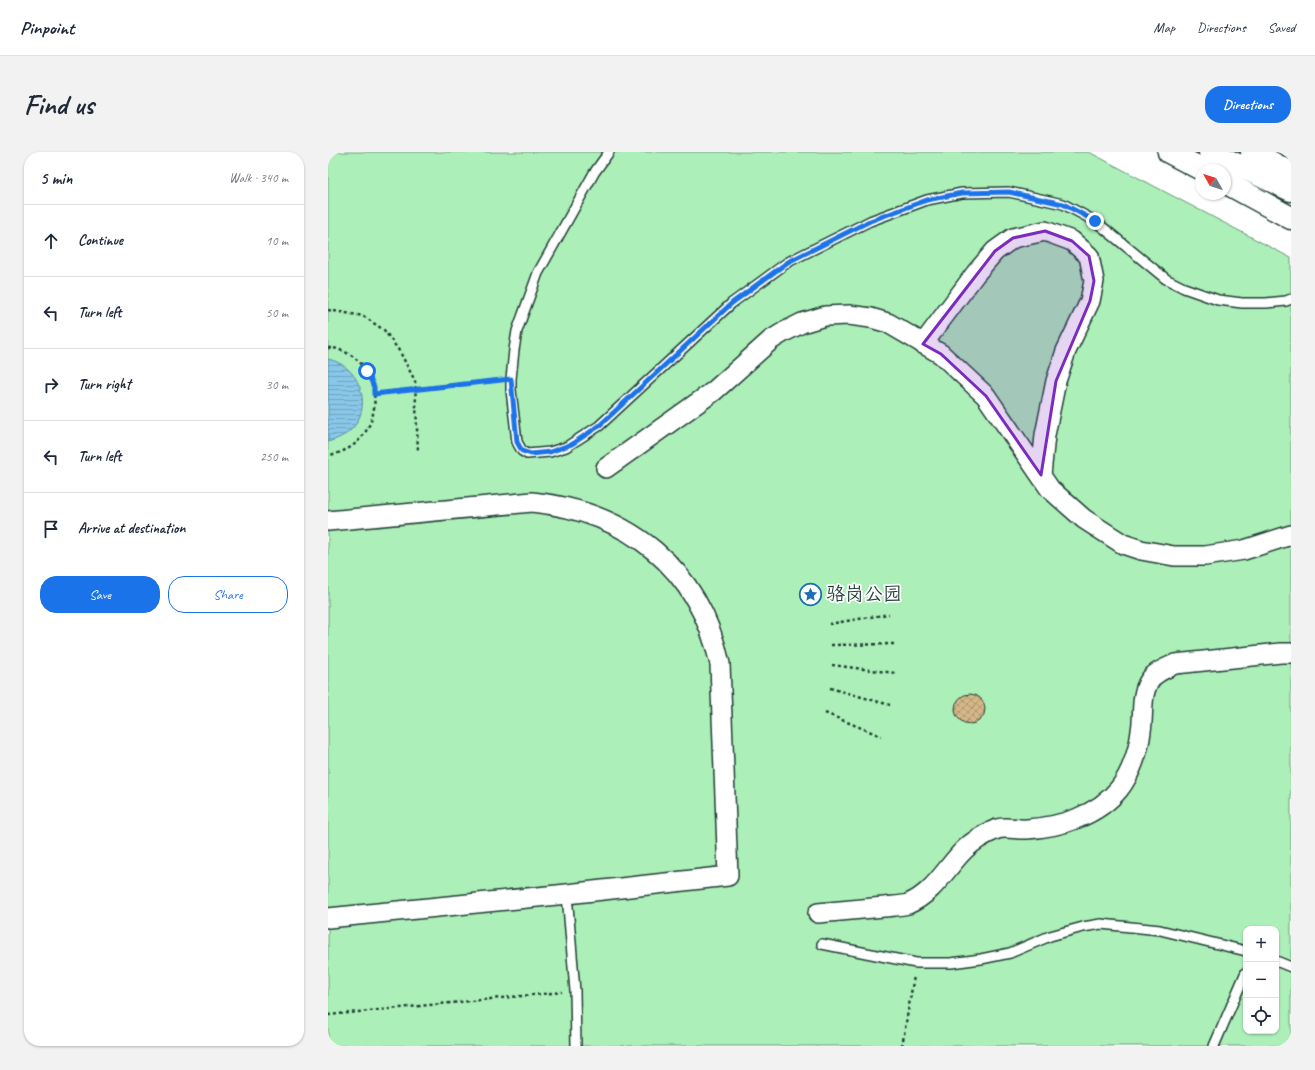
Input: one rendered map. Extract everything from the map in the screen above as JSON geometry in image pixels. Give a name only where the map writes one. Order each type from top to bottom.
[{"type":"highway","points":[[1169,152],[1195,166]]},
{"type":"highway","points":[[1210,152],[1291,190]]},
{"type":"highway","points":[[1252,152],[1291,173]]},
{"type":"highway","points":[[1231,185],[1291,218]]},
{"type":"street","points":[[923,344],[976,273],[995,251],[1013,238],[1045,231],[1072,240],[1089,256],[1094,281],[1090,301],[1066,351],[1056,381],[1045,435],[1041,475]]},
{"type":"street","points":[[606,468],[714,391],[771,340],[802,323],[825,316],[849,315],[871,318],[888,323],[942,354],[986,396],[1050,489],[1084,519],[1123,544],[1141,550],[1174,556],[1205,556],[1244,550],[1291,536]]},
{"type":"street","points":[[328,521],[532,502],[583,511],[614,524],[656,551],[676,571],[692,594],[709,625],[716,644],[720,664],[728,876],[328,918]]},
{"type":"street","points":[[818,913],[906,904],[922,897],[945,874],[963,850],[978,838],[999,829],[1027,829],[1061,824],[1093,811],[1109,799],[1125,780],[1134,758],[1141,732],[1144,695],[1150,680],[1161,671],[1175,664],[1291,653]]},
{"type":"lane","points":[[609,152],[594,173],[538,273],[517,331],[511,379],[517,442],[522,451],[531,454],[550,452],[566,447],[599,426],[732,303],[788,262],[870,221],[927,200],[962,193],[1009,192],[1063,204],[1095,221],[1166,279],[1184,288],[1218,300],[1242,303],[1266,304],[1291,299]]},
{"type":"lane","points":[[567,894],[575,990],[576,1046]]},
{"type":"lane","points":[[822,944],[916,963],[951,963],[1010,953],[1050,936],[1083,926],[1115,924],[1160,930],[1243,950]]},
{"type":"lane","points":[[1278,962],[1291,967]]},
{"type":"lane","points":[[1214,1046],[1243,979]]},
{"type":"path","points":[[328,310],[363,316],[384,330],[400,352],[415,381],[418,452]]},
{"type":"path","points":[[328,348],[340,350],[355,358],[367,371],[374,387],[375,404],[372,421],[363,436],[350,447],[328,455]]},
{"type":"path","points":[[374,394],[511,379]]},
{"type":"path","points":[[829,624],[889,614]]},
{"type":"path","points":[[831,645],[895,644]]},
{"type":"path","points":[[832,665],[895,673]]},
{"type":"path","points":[[830,688],[890,705]]},
{"type":"path","points":[[825,713],[881,736]]},
{"type":"path","points":[[902,1046],[916,963]]},
{"type":"path","points":[[328,1015],[575,990]]},
{"type":"highlighted area","points":[[1045,231],[1072,241],[1089,256],[1094,281],[1090,301],[1056,381],[1041,475],[986,396],[941,354],[923,344],[995,251],[1013,238]]},
{"type":"green space","name":"骆岗公园","points":[[328,152],[1089,152],[1291,258],[1291,1046],[328,1046]]},
{"type":"water","points":[[328,359],[339,363],[348,369],[355,377],[360,387],[362,409],[359,419],[347,434],[328,442]]},
{"type":"building","points":[[970,694],[981,698],[985,709],[981,720],[970,724],[959,720],[955,709],[959,698]]},
{"type":"place","name":"骆岗公园","points":[[810,594]]},
{"type":"route","points":[[367,371],[374,387],[374,394],[511,379],[517,442],[520,448],[527,454],[550,452],[572,444],[599,426],[732,303],[788,262],[870,221],[927,200],[962,193],[1009,192],[1063,204],[1095,221]]}]
